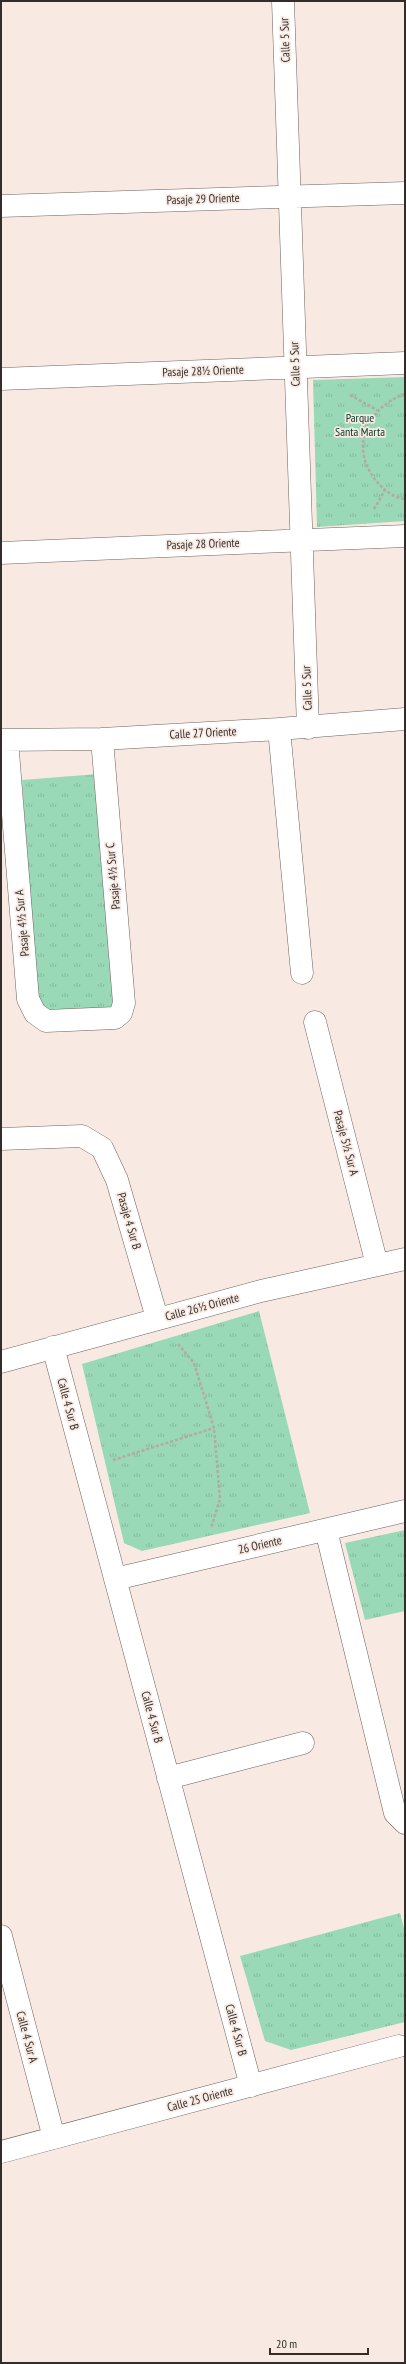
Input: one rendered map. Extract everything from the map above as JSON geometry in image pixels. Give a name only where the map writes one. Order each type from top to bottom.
[{"type":"street","name":"Calle 5 Sur","points":[[283,1],[308,728]]},
{"type":"street","name":"Pasaje 29 Oriente","points":[[1,206],[405,193]]},
{"type":"street","name":"Pasaje 28½ Oriente","points":[[1,379],[405,363]]},
{"type":"street","name":"Pasaje 28 Oriente","points":[[1,552],[405,536]]},
{"type":"street","name":"Calle 27 Oriente","points":[[4,740],[102,738],[308,728],[405,719]]},
{"type":"street","points":[[279,729],[302,973]]},
{"type":"street","name":"Pasaje 4½ Sur C","points":[[102,738],[124,1003],[121,1012]]},
{"type":"street","name":"Pasaje 4½ Sur A","points":[[4,740],[28,999],[35,1013],[46,1021],[115,1018],[121,1012]]},
{"type":"street","name":"Pasaje 5½ Sur A","points":[[315,1022],[377,1265]]},
{"type":"street","name":"Pasaje 4 Sur B","points":[[1,1139],[82,1136],[102,1148],[117,1180],[157,1318]]},
{"type":"street","name":"Calle 26½ Oriente","points":[[1,1362],[157,1318],[261,1291],[405,1258]]},
{"type":"street","name":"Calle 4 Sur B","points":[[53,1347],[251,2086]]},
{"type":"street","name":"26 Oriente","points":[[115,1578],[405,1511]]},
{"type":"street","points":[[326,1530],[395,1813],[397,1818],[405,1823]]},
{"type":"street","points":[[168,1778],[302,1743]]},
{"type":"street","name":"Calle 4 Sur A","points":[[1,1936],[54,2138]]},
{"type":"street","name":"Calle 25 Oriente","points":[[1,2152],[399,2046]]},
{"type":"path","points":[[405,394],[391,399],[378,410],[367,425],[363,442],[364,460],[372,477],[385,490],[405,499]]},
{"type":"path","points":[[157,1318],[194,1363],[214,1428],[220,1499],[201,1559]]},
{"type":"path","points":[[86,1469],[214,1428]]},
{"type":"green space","name":"Parque Santa Marta","points":[[405,377],[405,521],[317,527],[313,380]]},
{"type":"green space","points":[[98,774],[116,1016],[37,1020],[22,780]]},
{"type":"green space","points":[[259,1311],[310,1513],[142,1551],[124,1543],[82,1364]]},
{"type":"green space","points":[[405,1530],[405,1611],[365,1620],[345,1543]]},
{"type":"green space","points":[[400,1913],[405,1932],[405,2022],[291,2050],[265,2041],[240,1956]]}]
